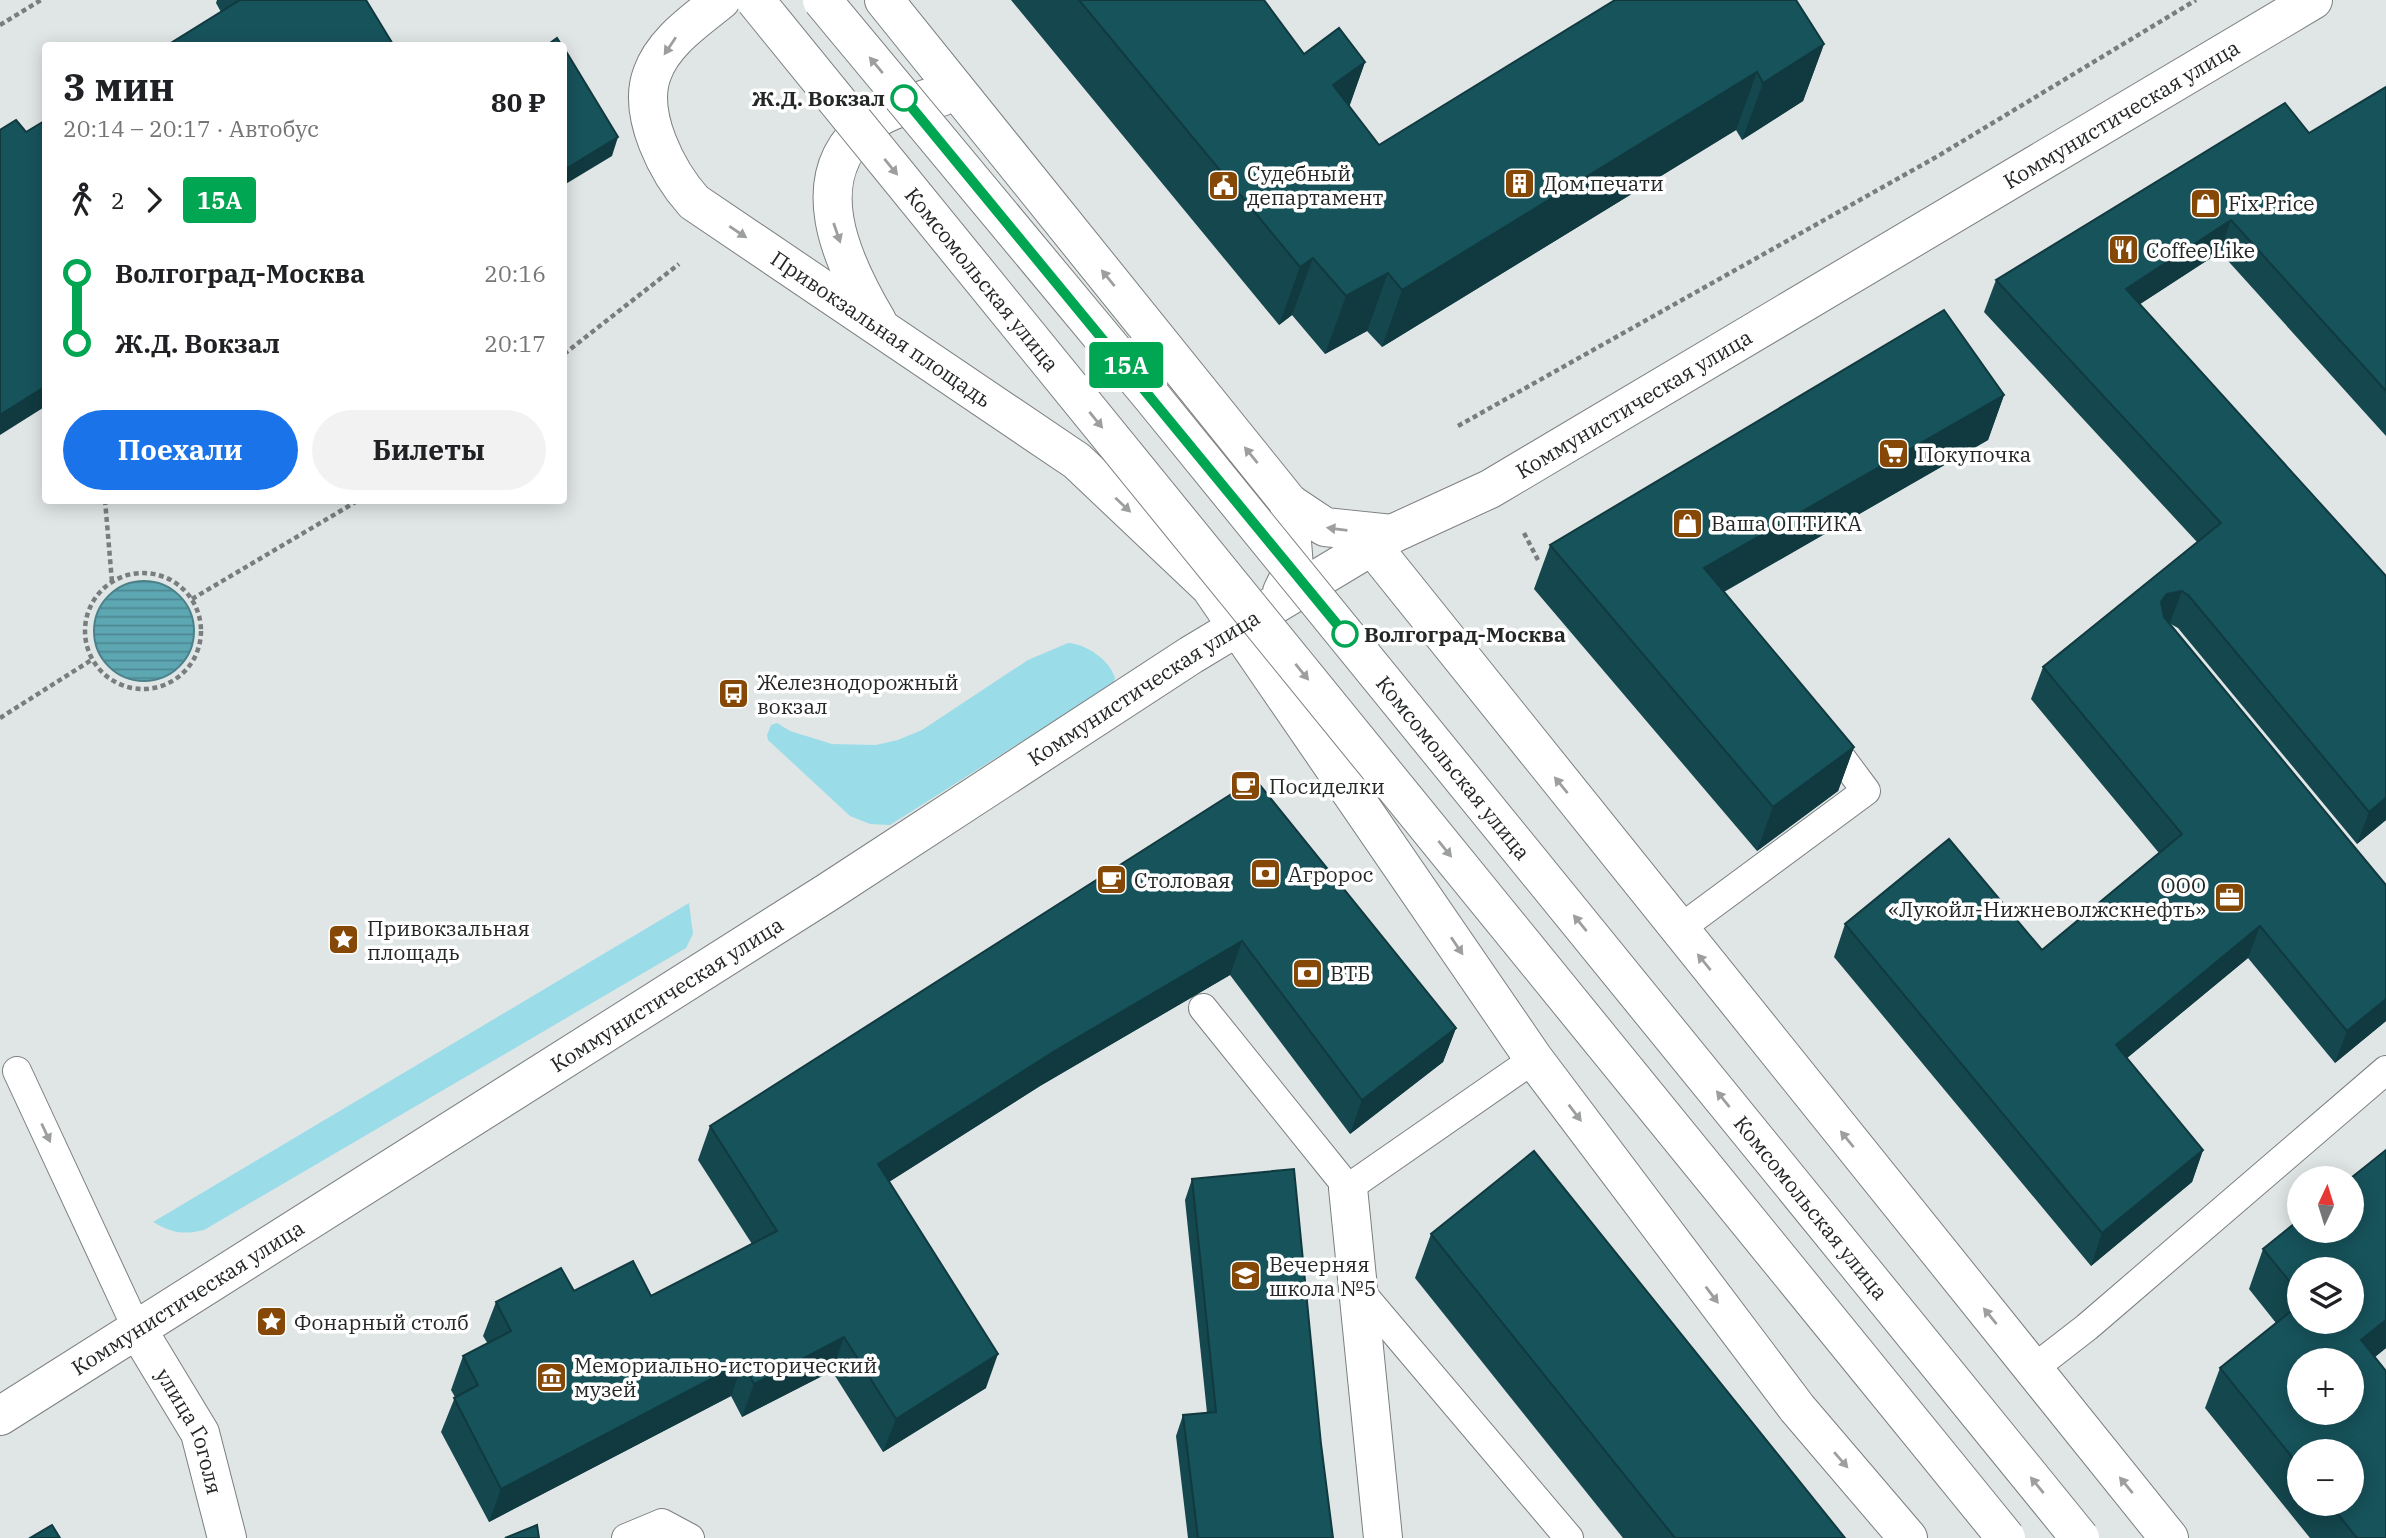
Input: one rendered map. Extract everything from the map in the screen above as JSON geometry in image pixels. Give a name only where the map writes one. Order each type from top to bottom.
[{"type":"main road","name":"Привокзальная площадь","points":[[720,0],[676,37],[651,75],[650,114],[661,156],[675,181],[694,202],[1077,461],[1210,587],[1534,1059],[1797,1408],[1908,1538]]},
{"type":"main road","name":"Комсомольская улица","points":[[755,0],[2006,1538]]},
{"type":"main road","name":"Комсомольская улица","points":[[822,0],[1153,397],[2080,1538]]},
{"type":"main road","points":[[884,0],[1289,503],[1325,527],[1382,540],[1678,930],[2169,1538]]},
{"type":"main road","name":"Коммунистическая улица","points":[[0,1416],[816,900],[1238,626],[1382,540],[1490,489],[2313,0]]},
{"type":"main road","points":[[881,329],[854,283],[831,218],[834,184],[847,146],[870,124],[887,113],[934,96],[952,99],[977,115]]},
{"type":"main road","points":[[1276,603],[1294,567],[1289,503]]},
{"type":"main road","points":[[1349,1188],[1383,1538]]},
{"type":"main road","name":"улица Гоголя","points":[[137,1329],[200,1433],[227,1538]]},
{"type":"lane","points":[[1678,930],[1866,791],[1808,715]]},
{"type":"lane","points":[[1203,1008],[1349,1188],[1534,1059]]},
{"type":"lane","points":[[2033,1369],[2087,1327],[2386,1070]]},
{"type":"lane","points":[[17,1071],[137,1329]]},
{"type":"lane","points":[[1359,1290],[1569,1538]]},
{"type":"lane","points":[[626,1538],[662,1523],[688,1534],[690,1538]]},
{"type":"path","points":[[0,25],[41,0]]},
{"type":"path","points":[[1458,426],[1938,156],[2196,0]]},
{"type":"path","points":[[567,352],[679,264]]},
{"type":"path","points":[[105,504],[112,582]]},
{"type":"path","points":[[192,599],[352,504]]},
{"type":"path","points":[[1524,533],[1538,561]]},
{"type":"path","points":[[146,573],[164,577],[192,599],[200,614],[202,631],[191,663],[180,676],[166,684],[133,688],[117,682],[93,659],[86,642],[90,608],[112,582],[128,575],[146,573]]},
{"type":"path","points":[[0,718],[93,659]]},
{"type":"shaded area","points":[[144,581],[172,589],[186,603],[194,631],[186,659],[172,673],[144,681],[116,673],[102,659],[94,631],[102,603],[116,589]]},
{"type":"shaded area","points":[[1068,643],[1082,646],[1103,659],[1115,678],[1112,688],[1073,709],[890,825],[870,824],[850,816],[768,740],[771,725],[777,723],[790,731],[832,744],[876,745],[898,740],[922,730],[1028,660]]},
{"type":"shaded area","points":[[689,903],[693,934],[686,948],[204,1230],[178,1232],[153,1222]]},
{"type":"building","points":[[240,0],[366,0],[392,42],[172,42]]},
{"type":"building","points":[[1079,0],[1264,0],[1304,54],[1339,28],[1365,62],[1333,85],[1379,145],[1615,0],[1796,0],[1824,44],[1763,83],[1757,72],[1402,290],[1388,273],[1346,296],[1313,258],[1300,267]]},
{"type":"building","points":[[567,53],[618,137],[567,168]]},
{"type":"building","points":[[2386,87],[2386,391],[2231,220],[2126,289],[2386,576],[2386,798],[2369,812],[2189,596],[2182,591],[2167,594],[2161,602],[2164,617],[2386,885],[2386,999],[2347,1031],[2260,926],[2116,1045],[2203,1150],[2102,1233],[1845,924],[1949,839],[2042,950],[2182,834],[2043,667],[2221,523],[1996,280],[2285,103],[2309,133]]},
{"type":"building","points":[[16,120],[26,132],[42,122],[42,389],[0,415],[0,130]]},
{"type":"building","points":[[1944,310],[2004,395],[1704,568],[1854,747],[1773,807],[1550,545]]},
{"type":"building","points":[[1255,779],[1456,1028],[1362,1100],[1242,941],[1053,1052],[878,1164],[998,1354],[896,1419],[844,1337],[754,1384],[743,1362],[501,1489],[454,1398],[478,1385],[463,1356],[511,1331],[496,1302],[561,1268],[574,1291],[633,1261],[651,1296],[777,1231],[710,1126]]},
{"type":"building","points":[[2386,1150],[2386,1320],[2361,1340],[2386,1371],[2386,1538],[2357,1538],[2339,1516],[2364,1516],[2364,1439],[2287,1439],[2287,1451],[2220,1368],[2287,1314],[2287,1334],[2364,1334],[2364,1257],[2287,1257],[2287,1278],[2263,1249],[2287,1230],[2287,1243],[2364,1243],[2364,1168]]},
{"type":"building","points":[[1534,1151],[1845,1538],[1675,1538],[1431,1234]]},
{"type":"building","points":[[1294,1169],[1333,1538],[1198,1538],[1183,1415],[1216,1412],[1192,1179]]},
{"type":"building","points":[[52,1525],[60,1538],[30,1538]]},
{"type":"building","points":[[537,1525],[539,1538],[505,1538]]},
{"type":"bus line","name":"15А","points":[[904,98],[1153,397],[1345,634]]},
{"type":"place","name":"Ж.Д. Вокзал","points":[[904,98]]},
{"type":"place","name":"Дом печати","points":[[1520,183]]},
{"type":"place","name":"Судебный департамент","points":[[1224,185]]},
{"type":"place","name":"Fix Price","points":[[2205,203]]},
{"type":"place","name":"Coffee Like","points":[[2123,250]]},
{"type":"place","name":"Покупочка","points":[[1894,454]]},
{"type":"place","name":"Ваша ОПТИКА","points":[[1688,523]]},
{"type":"place","name":"Волгоград-Москва","points":[[1345,634]]},
{"type":"place","name":"Железнодорожный вокзал","points":[[734,694]]},
{"type":"place","name":"Посиделки","points":[[1246,786]]},
{"type":"place","name":"Агророс","points":[[1265,874]]},
{"type":"place","name":"Столовая","points":[[1111,880]]},
{"type":"place","name":"ООО «Лукойл-Нижневолжскнефть»","points":[[2229,897]]},
{"type":"place","name":"Привокзальная площадь","points":[[344,940]]},
{"type":"place","name":"ВТБ","points":[[1307,973]]},
{"type":"place","name":"Вечерняя школа №5","points":[[1246,1276]]},
{"type":"place","name":"Фонарный столб","points":[[271,1322]]},
{"type":"place","name":"Мемориально-исторический музей","points":[[551,1377]]}]
